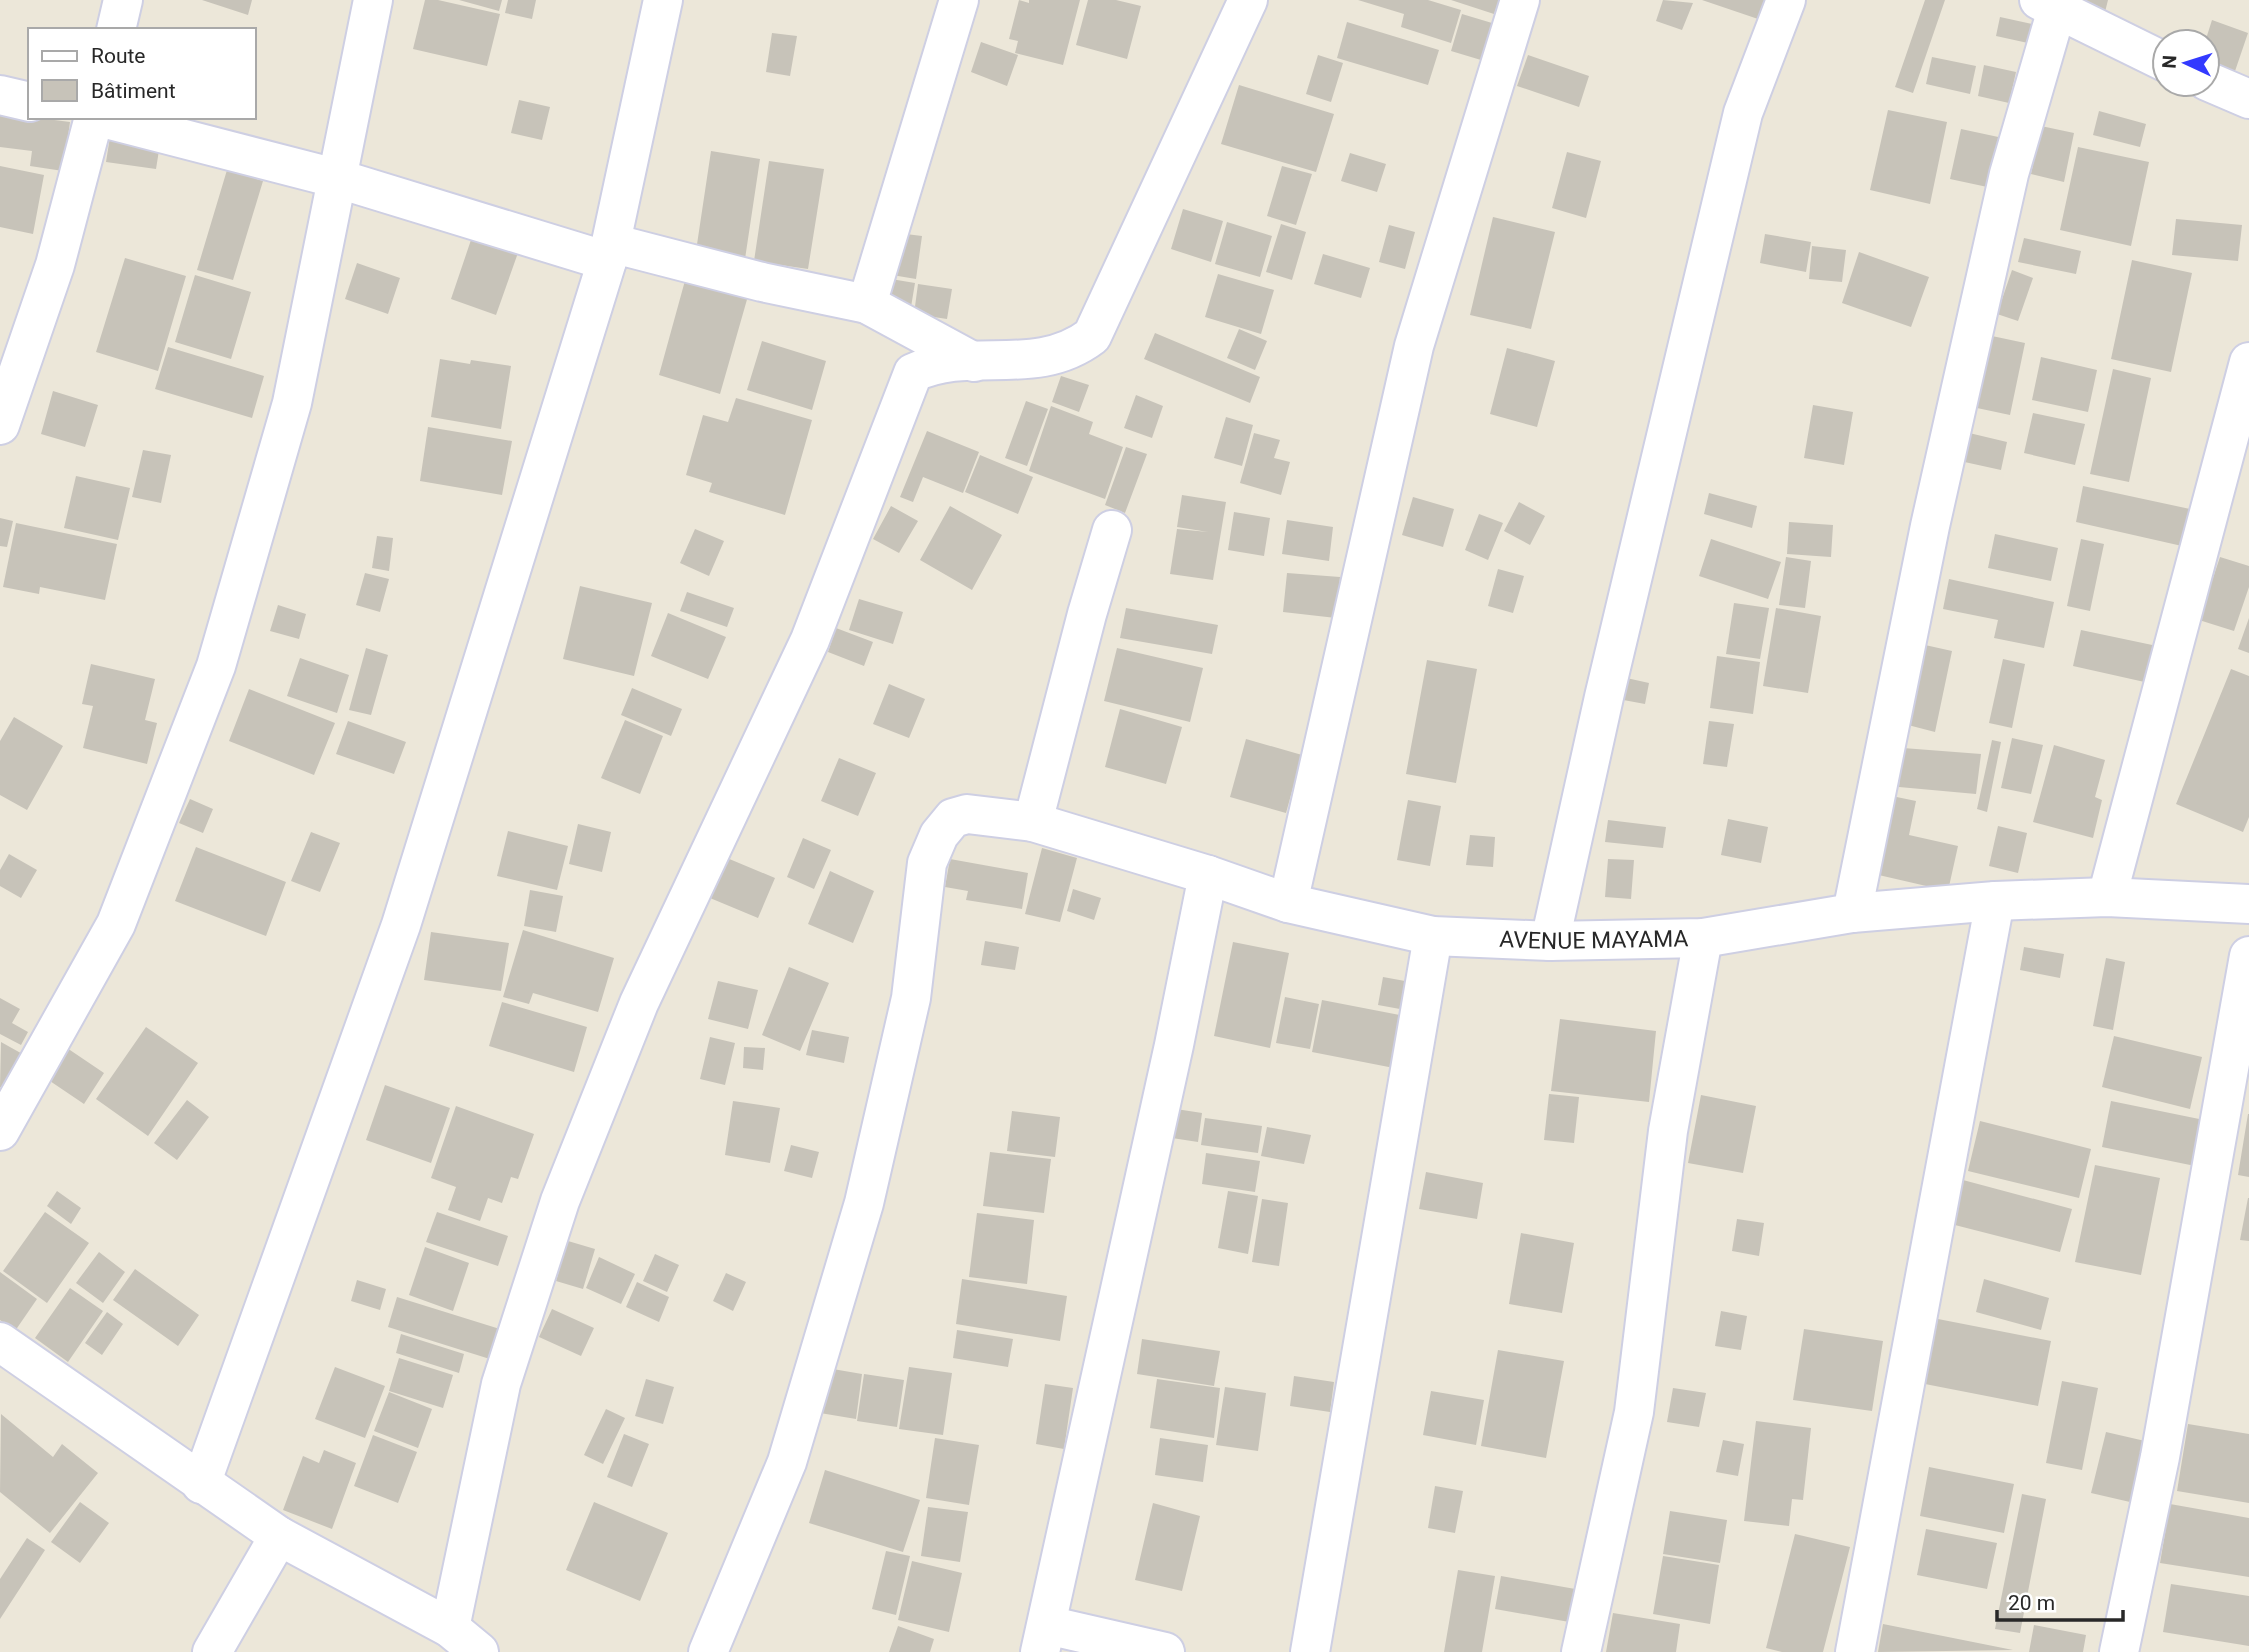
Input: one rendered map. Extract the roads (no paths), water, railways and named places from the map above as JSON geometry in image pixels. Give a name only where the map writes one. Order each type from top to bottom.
[{"type":"street","points":[[116,28],[123,0]]},
{"type":"street","points":[[0,1131],[116,924],[216,666],[292,403],[373,0]]},
{"type":"street","points":[[201,1484],[401,925],[609,252],[663,0]]},
{"type":"street","points":[[867,304],[959,0]]},
{"type":"street","points":[[450,1628],[501,1384],[560,1201],[639,1003],[810,640],[913,373],[933,364],[1054,357],[1075,348],[1092,336],[1248,0]]},
{"type":"street","points":[[1288,903],[1414,346],[1520,0]]},
{"type":"street","points":[[1550,941],[1604,697],[1743,113],[1786,0]]},
{"type":"street","points":[[1852,913],[1930,526],[2048,4],[2151,55]]},
{"type":"street","points":[[2221,86],[2249,99]]},
{"type":"street","points":[[0,95],[28,102]]},
{"type":"street","points":[[0,425],[55,265],[95,119]]},
{"type":"street","points":[[104,119],[609,252],[867,304],[974,362]]},
{"type":"street","points":[[2107,897],[2249,362]]},
{"type":"street","points":[[1033,822],[1087,614],[1112,530]]},
{"type":"street","name":"AVENUE MAYAMA","points":[[708,1652],[787,1462],[864,1203],[911,998],[926,863],[939,835],[953,818],[967,814],[1033,822],[1208,875],[1288,903],[1433,936],[1550,941],[1703,938],[1852,913],[1995,901],[2107,897],[2249,904]]},
{"type":"street","points":[[1165,1652],[1044,1639],[1208,875]]},
{"type":"street","points":[[1855,1652],[1995,901]]},
{"type":"street","points":[[1310,1652],[1433,936]]},
{"type":"street","points":[[1581,1652],[1634,1412],[1668,1131],[1703,938]]},
{"type":"street","points":[[2119,1652],[2160,1457],[2249,956]]},
{"type":"street","points":[[0,1342],[279,1536],[450,1628],[479,1652]]},
{"type":"street","points":[[212,1652],[279,1536]]}]
